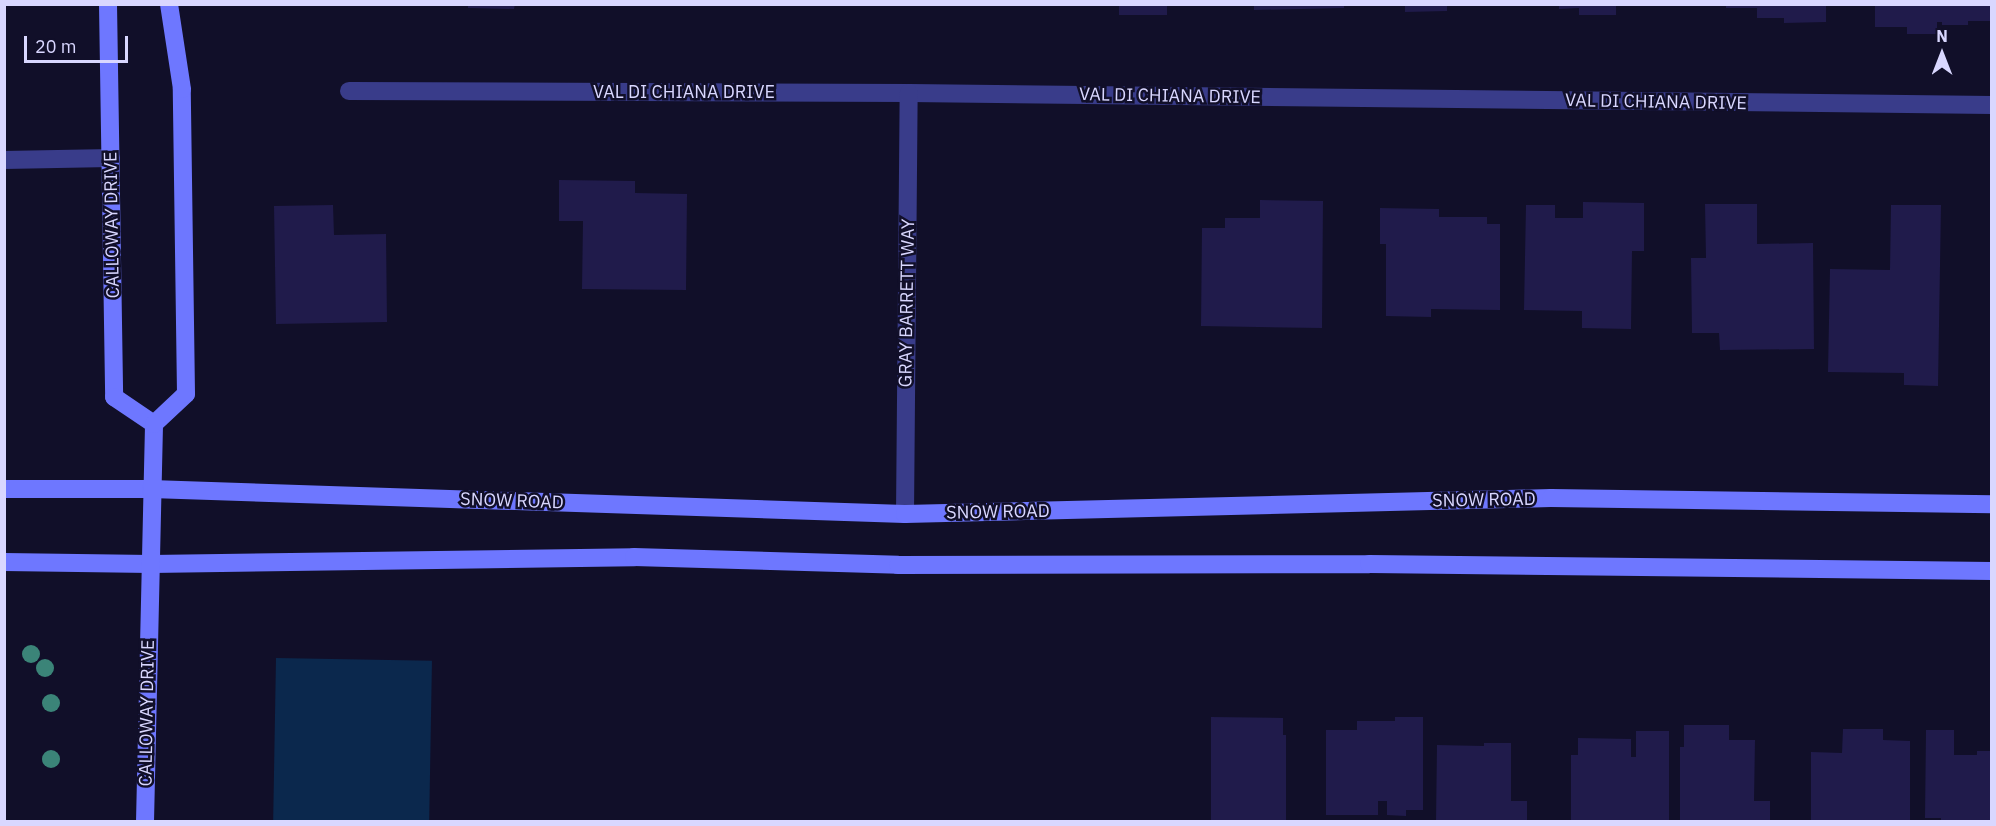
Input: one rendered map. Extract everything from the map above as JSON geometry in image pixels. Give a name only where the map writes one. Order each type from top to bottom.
[{"type":"main road","name":"CALLOWAY DRIVE","points":[[108,4],[114,397],[154,424],[145,822]]},
{"type":"main road","points":[[154,424],[186,394],[182,89],[169,4]]},
{"type":"main road","name":"SNOW ROAD","points":[[4,489],[151,489],[905,514],[1551,498],[1992,504]]},
{"type":"main road","points":[[4,562],[150,564],[634,557],[898,565],[1369,564],[1992,571]]},
{"type":"street","name":"VAL DI CHIANA DRIVE","points":[[349,91],[909,93],[1992,105]]},
{"type":"street","name":"GRAY BARRETT WAY","points":[[905,514],[909,93]]},
{"type":"street","points":[[4,160],[111,158]]},
{"type":"water","points":[[276,658],[432,661],[429,822],[273,821]]},
{"type":"building","points":[[468,4],[515,4],[514,9],[468,8]]},
{"type":"building","points":[[1119,4],[1167,4],[1167,15],[1119,15]]},
{"type":"building","points":[[1254,4],[1344,4],[1344,8],[1254,10]]},
{"type":"building","points":[[1559,4],[1616,4],[1616,15],[1579,15],[1579,8],[1559,9]]},
{"type":"building","points":[[1726,4],[1826,4],[1826,22],[1784,23],[1784,18],[1757,18],[1757,8],[1726,8]]},
{"type":"building","points":[[1875,4],[1992,4],[1992,21],[1968,21],[1968,25],[1942,25],[1942,22],[1937,22],[1937,34],[1907,34],[1907,27],[1875,27]]},
{"type":"building","points":[[1405,5],[1447,5],[1447,11],[1405,12]]},
{"type":"building","points":[[559,180],[635,181],[635,193],[687,194],[686,290],[582,289],[583,221],[559,221]]},
{"type":"building","points":[[1260,200],[1323,201],[1322,328],[1201,326],[1202,228],[1225,228],[1225,218],[1260,218]]},
{"type":"building","points":[[1583,202],[1644,203],[1644,251],[1632,251],[1631,329],[1582,328],[1582,311],[1524,310],[1526,205],[1555,205],[1555,218],[1583,218]]},
{"type":"building","points":[[1705,204],[1757,204],[1757,244],[1813,243],[1814,349],[1720,350],[1719,333],[1692,333],[1691,258],[1706,258]]},
{"type":"building","points":[[333,205],[334,235],[386,234],[387,322],[276,324],[274,206]]},
{"type":"building","points":[[1891,205],[1941,205],[1938,386],[1904,385],[1904,373],[1828,372],[1830,269],[1890,270]]},
{"type":"building","points":[[1380,208],[1439,209],[1439,217],[1487,217],[1487,224],[1500,224],[1500,310],[1431,309],[1431,317],[1386,316],[1386,244],[1380,244]]},
{"type":"building","points":[[1211,717],[1283,718],[1283,735],[1286,735],[1286,820],[1211,822]]},
{"type":"building","points":[[1395,717],[1423,717],[1423,810],[1406,810],[1406,816],[1387,815],[1387,801],[1378,801],[1378,815],[1326,815],[1326,730],[1357,730],[1357,721],[1395,721]]},
{"type":"building","points":[[1684,725],[1729,725],[1729,740],[1755,740],[1754,801],[1770,801],[1770,822],[1680,822],[1680,747],[1684,747]]},
{"type":"building","points":[[1843,729],[1883,729],[1883,740],[1910,741],[1910,822],[1811,822],[1811,752],[1842,753]]},
{"type":"building","points":[[1926,730],[1954,730],[1954,755],[1977,755],[1977,751],[1992,751],[1992,822],[1941,822],[1941,818],[1925,818]]},
{"type":"building","points":[[1636,731],[1669,731],[1669,822],[1571,822],[1571,755],[1578,755],[1578,738],[1631,739],[1631,757],[1636,757]]},
{"type":"building","points":[[1484,743],[1511,743],[1511,801],[1527,801],[1527,822],[1436,822],[1437,745],[1484,746]]}]
